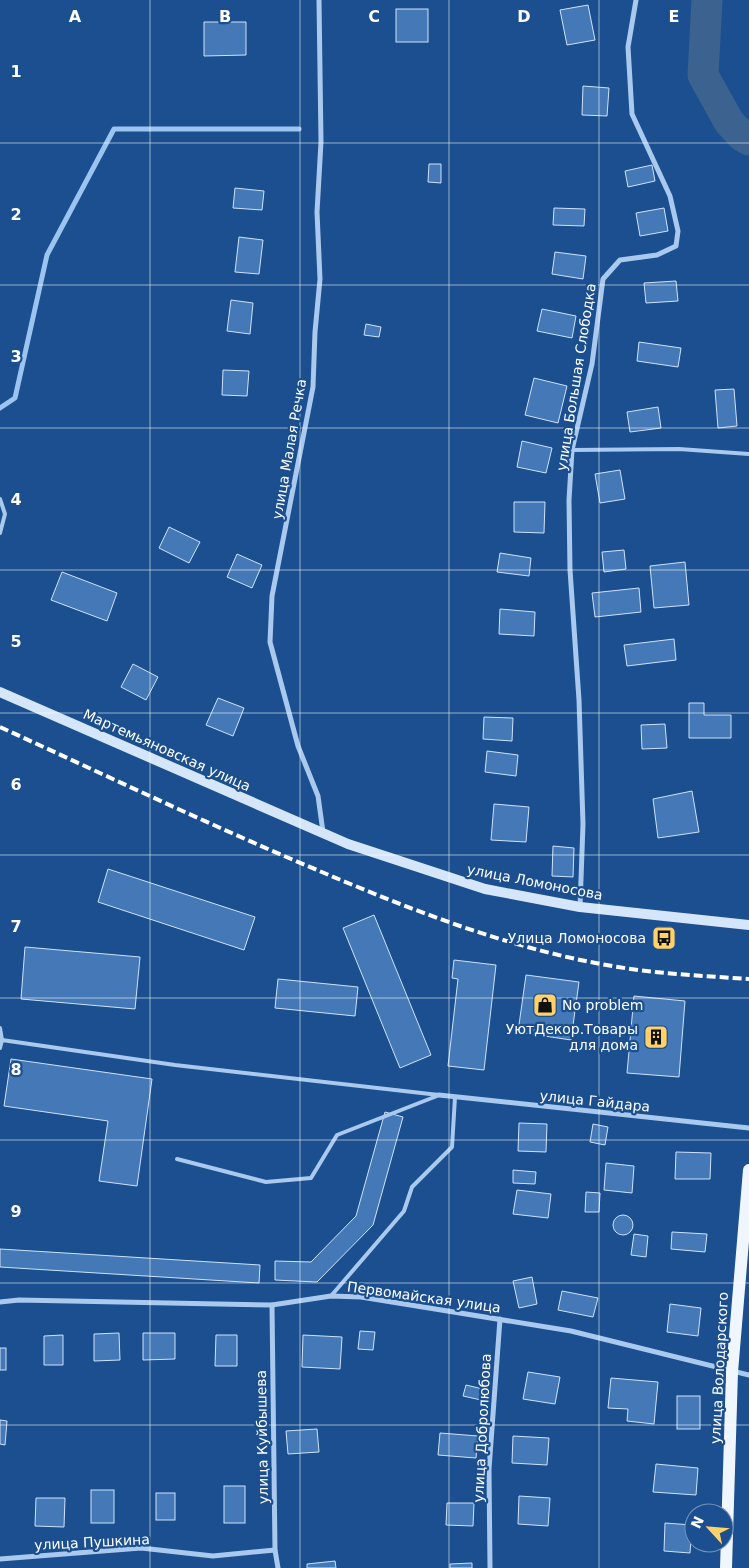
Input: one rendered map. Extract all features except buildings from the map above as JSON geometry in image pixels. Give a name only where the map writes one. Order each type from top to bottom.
[{"type":"main road","name":"Мартемьяновская улица","points":[[0,692],[276,814],[323,832]]},
{"type":"main road","name":"улица Ломоносова","points":[[323,832],[348,844],[485,889],[580,907],[749,924]]},
{"type":"main road","name":"улица Володарского","points":[[726,1568],[732,1372],[749,1170]]},
{"type":"street","name":"улица Малая Речка","points":[[319,0],[318,36],[322,95],[322,142],[317,212],[320,279],[315,332],[313,387],[272,596],[270,642],[298,746],[318,796],[323,832]]},
{"type":"street","name":"улица Большая Слободка","points":[[580,907],[583,824],[579,700],[570,570],[569,500],[572,450],[592,364],[603,279],[620,260],[657,254],[676,246],[678,231],[670,196],[632,114],[628,47],[636,0]]},
{"type":"street","name":"улица Гайдара","points":[[439,1095],[749,1128]]},
{"type":"street","name":"Первомайская улица","points":[[0,1302],[19,1300],[272,1305],[331,1296],[361,1297],[571,1331],[749,1375]]},
{"type":"street","name":"улица Куйбышева","points":[[272,1305],[275,1550],[278,1568]]},
{"type":"street","name":"улица Добролюбова","points":[[490,1568],[488,1469],[500,1319]]},
{"type":"street","name":"улица Пушкина","points":[[0,1559],[142,1548],[213,1556],[275,1550]]},
{"type":"lane","points":[[572,450],[679,449],[749,454]]},
{"type":"lane","points":[[0,499],[5,514],[0,533]]},
{"type":"lane","points":[[0,1028],[0,1048]]},
{"type":"lane","points":[[1,1040],[176,1065],[439,1095]]},
{"type":"lane","points":[[177,1159],[266,1182],[311,1178],[336,1135],[439,1095]]},
{"type":"lane","points":[[331,1296],[404,1211],[412,1187],[452,1147],[455,1097]]},
{"type":"waterway","points":[[707,0],[703,75],[729,122],[742,136],[749,140]]},
{"type":"waterway","points":[[0,408],[15,398],[47,255],[114,129],[299,129]]},
{"type":"railway","points":[[0,727],[277,853],[390,900],[464,928],[579,960],[618,967],[667,973],[749,979]]},
{"type":"place","name":"Улица Ломоносова","points":[[664,938]]},
{"type":"place","name":"No problem","points":[[545,1005]]},
{"type":"place","name":"УютДекор.Товары для дома","points":[[656,1037]]}]
